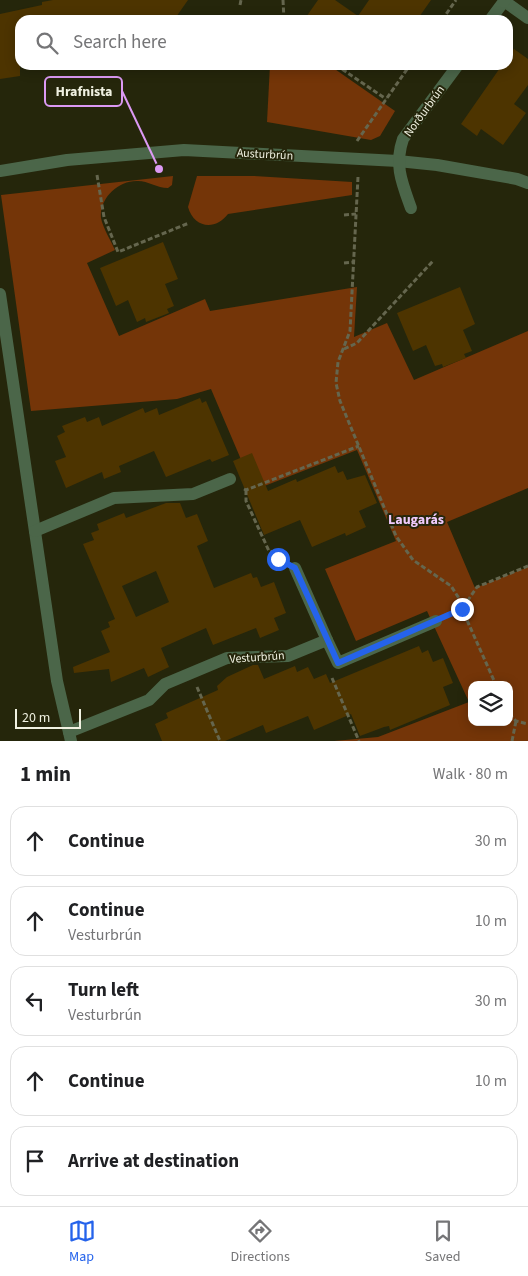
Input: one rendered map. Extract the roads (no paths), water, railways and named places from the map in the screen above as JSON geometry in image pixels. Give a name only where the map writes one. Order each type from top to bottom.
[{"type":"street","points":[[494,15],[505,1],[528,18]]},
{"type":"street","name":"Norðurbrún","points":[[398,161],[403,139],[454,70]]},
{"type":"street","name":"Austurbrún","points":[[0,170],[67,160],[184,150],[398,161],[437,165],[516,179],[528,183]]},
{"type":"street","points":[[398,161],[400,179],[411,208]]},
{"type":"street","name":"Vesturbrún","points":[[0,294],[57,681],[70,737],[149,700],[164,684],[227,658],[288,656],[327,640]]},
{"type":"street","points":[[35,531],[114,498],[193,494],[230,480]]},
{"type":"street","points":[[295,568],[338,663],[436,621]]},
{"type":"place","name":"Hrafnista","points":[[159,169]]},
{"type":"district","name":"Laugarás","points":[[416,519]]}]
